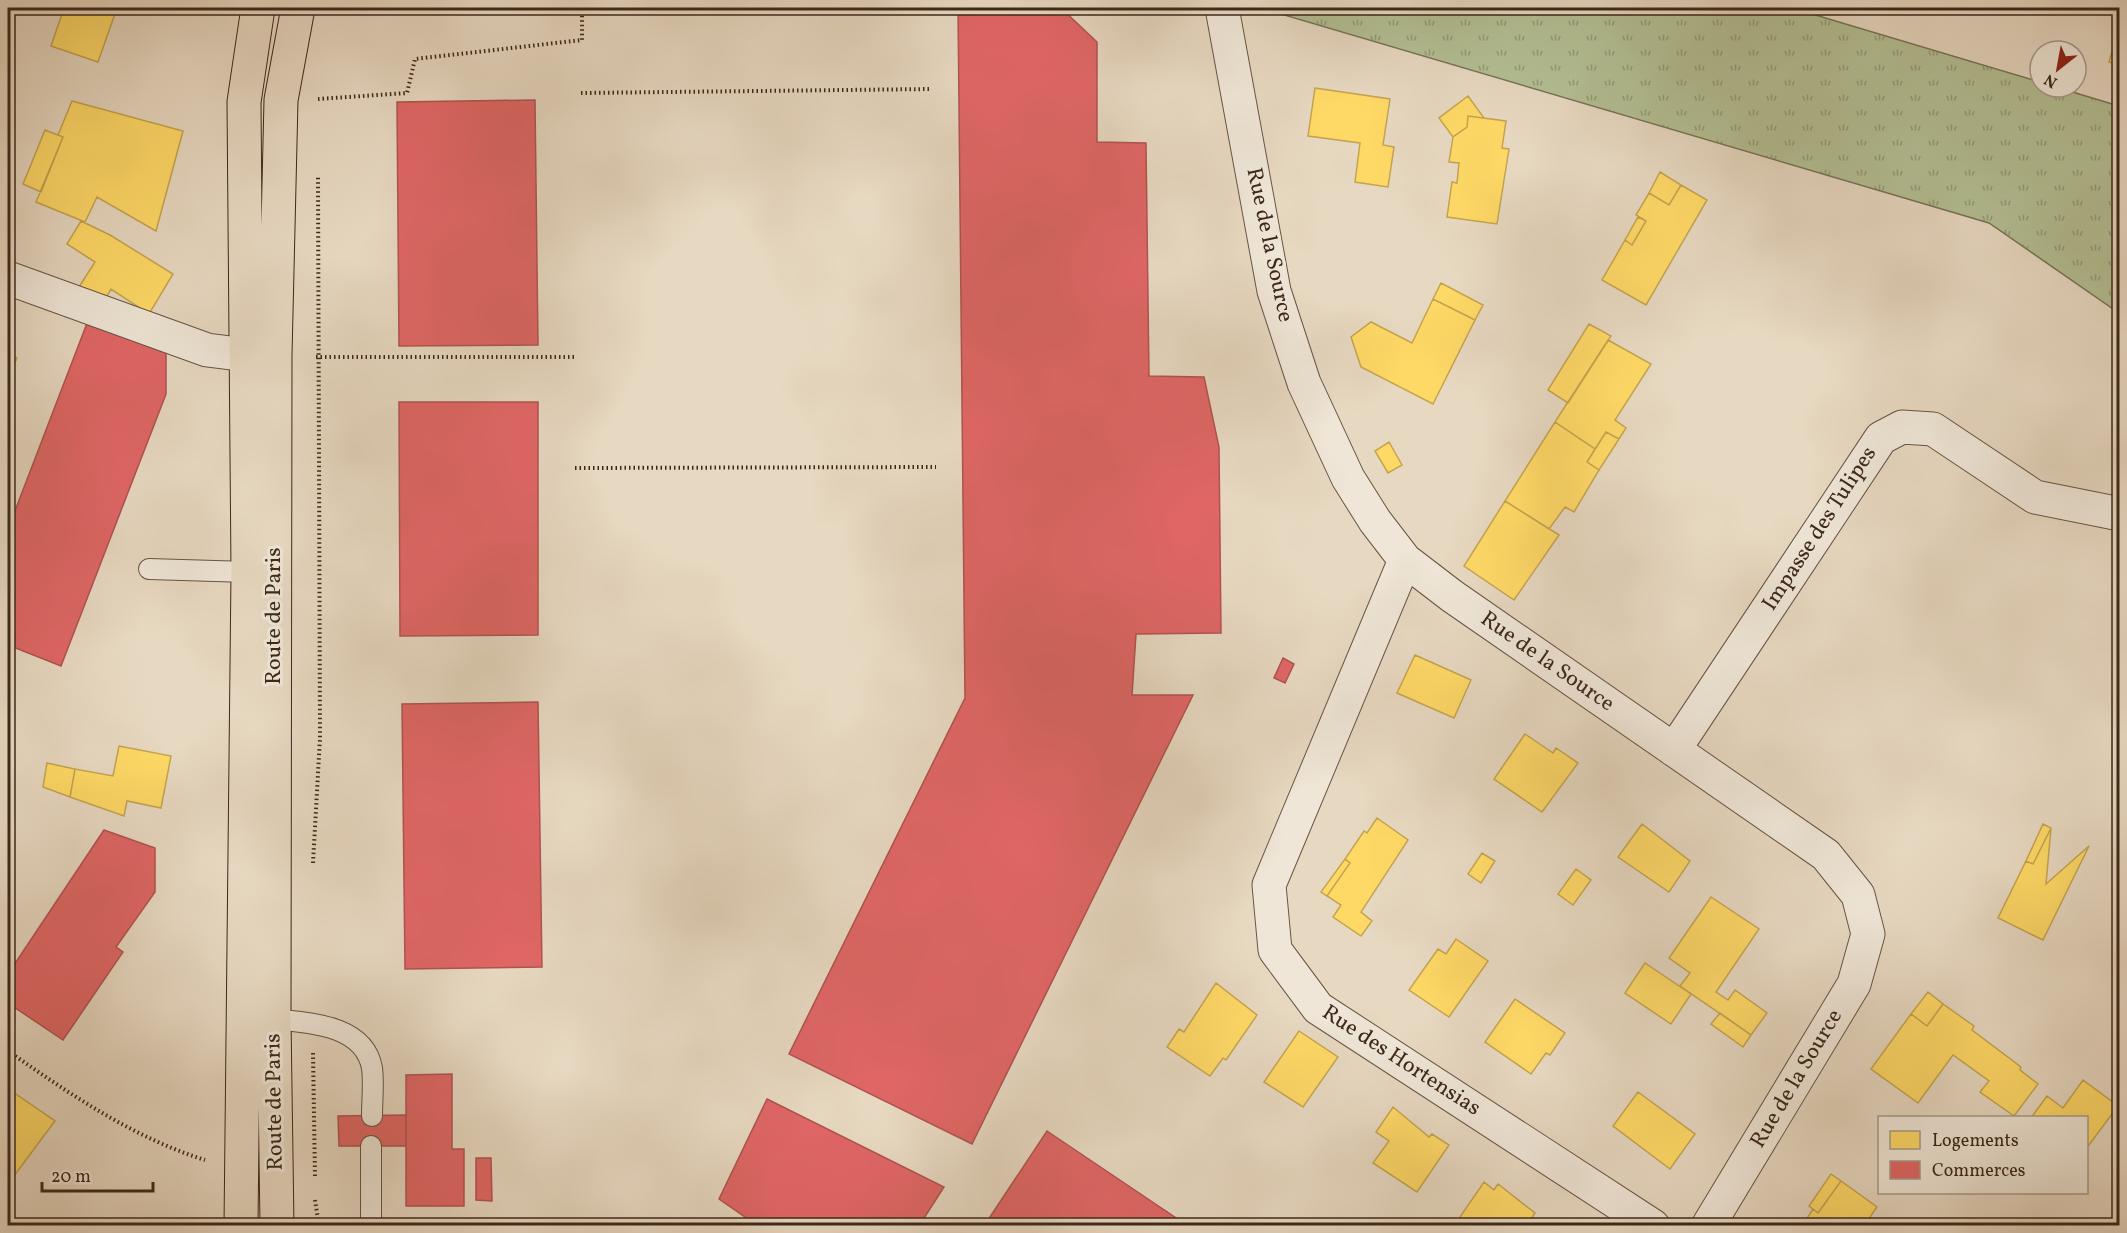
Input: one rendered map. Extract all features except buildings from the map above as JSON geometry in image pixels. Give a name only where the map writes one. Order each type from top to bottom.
[{"type":"main road","name":"Route de Paris","points":[[258,8],[244,102],[261,355],[277,1226]]},
{"type":"main road","name":"Route de Paris","points":[[241,1226],[248,572],[261,355],[281,100],[298,8]]},
{"type":"street","name":"Rue de la Source","points":[[1222,8],[1274,291],[1304,383],[1348,478],[1375,521],[1406,560],[1452,596],[1826,855],[1858,895],[1868,934],[1854,984],[1708,1226]]},
{"type":"street","points":[[8,278],[207,350],[261,355]]},
{"type":"street","name":"Impasse des Tulipes","points":[[1674,750],[1881,438],[1902,427],[1933,429],[2035,497],[2120,514]]},
{"type":"street","name":"Rue des Hortensias","points":[[1406,560],[1269,885],[1275,950],[1318,1008],[1653,1226]]},
{"type":"lane","points":[[149,569],[248,572]]},
{"type":"lane","points":[[274,1019],[340,1030],[368,1055],[372,1069],[372,1116]]},
{"type":"lane","points":[[371,1146],[371,1226]]},
{"type":"path","points":[[318,99],[407,93],[415,59],[582,40],[582,8]]},
{"type":"path","points":[[318,111],[320,87]]},
{"type":"path","points":[[581,93],[932,89]]},
{"type":"path","points":[[312,875],[321,738],[318,170]]},
{"type":"path","points":[[261,355],[576,357]]},
{"type":"path","points":[[575,468],[936,467]]},
{"type":"path","points":[[308,1023],[314,1058],[315,1201],[319,1226]]},
{"type":"path","points":[[8,1051],[72,1096],[126,1128],[201,1159],[241,1172]]},
{"type":"green space","points":[[1261,8],[1792,8],[2028,78],[2028,99],[2088,99],[2088,97],[2119,106],[2119,313],[1989,223]]}]
